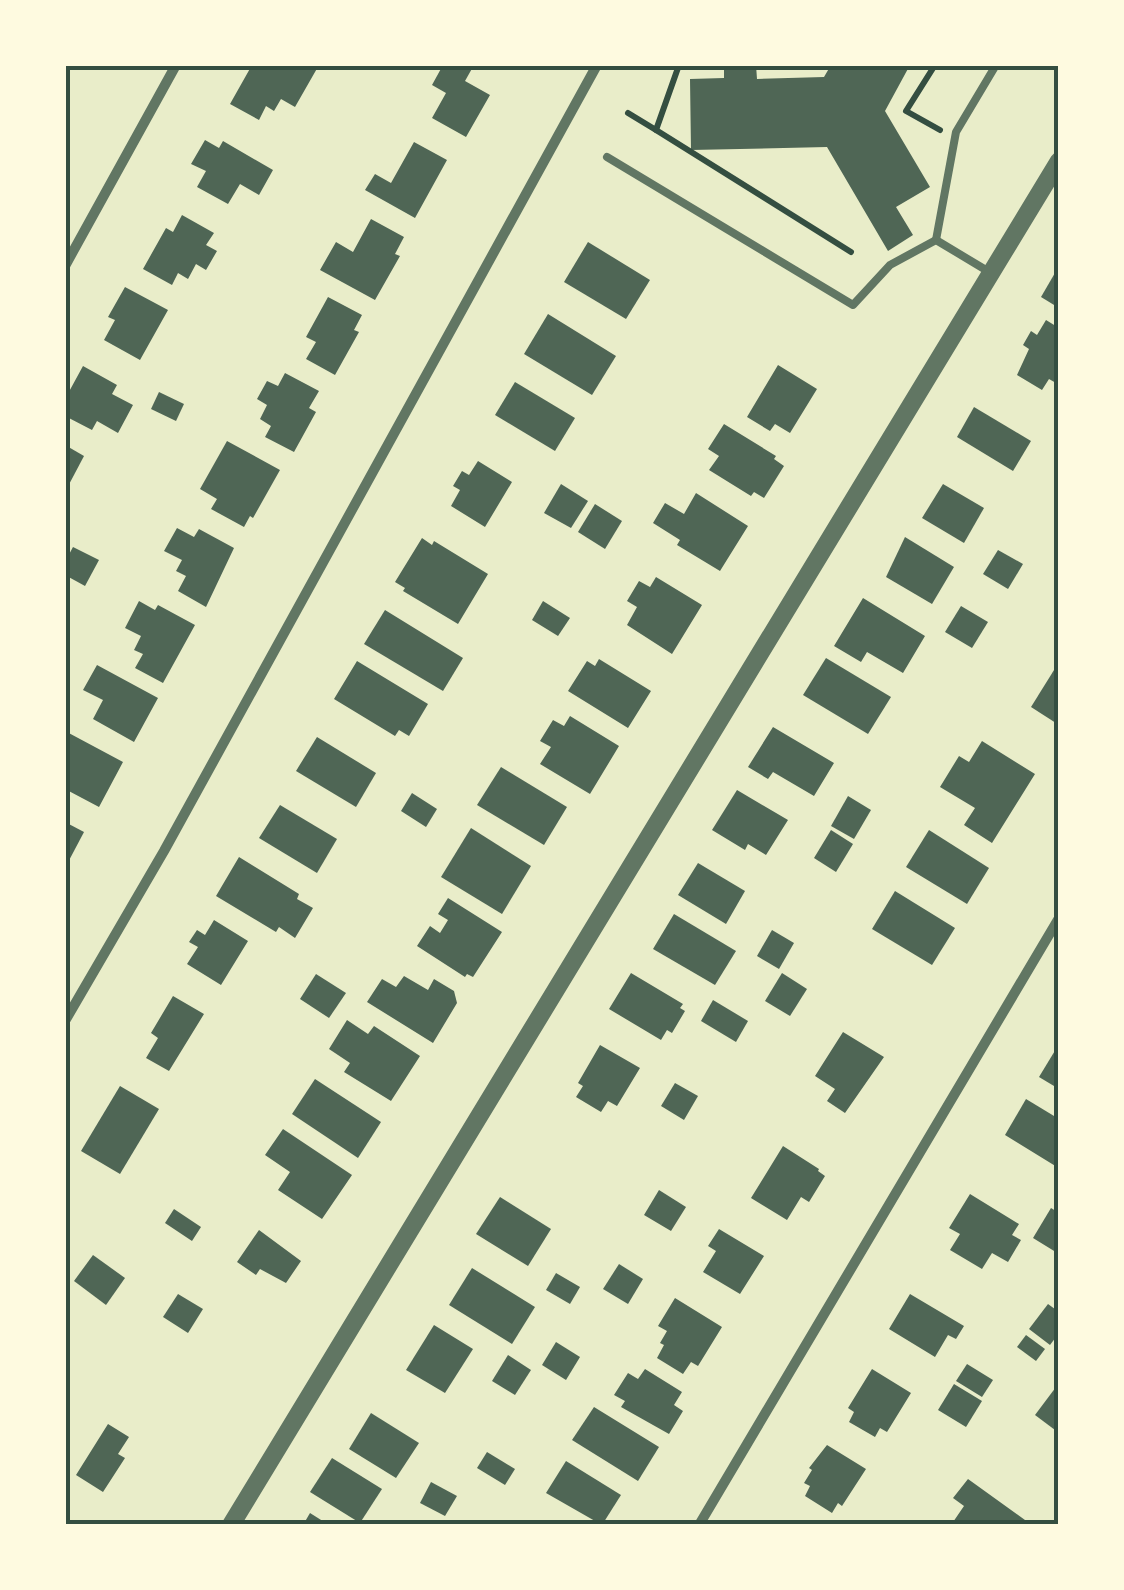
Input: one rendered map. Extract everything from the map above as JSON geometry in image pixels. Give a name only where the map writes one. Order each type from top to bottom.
[{"type":"street","points":[[65,266],[176,65]]},
{"type":"street","points":[[65,1021],[164,850],[598,65]]},
{"type":"street","points":[[231,1525],[1059,161]]},
{"type":"street","points":[[698,1525],[1059,918]]},
{"type":"lane","points":[[936,240],[955,138],[996,65]]},
{"type":"lane","points":[[607,157],[853,306],[890,265],[936,240]]},
{"type":"lane","points":[[936,240],[991,273]]},
{"type":"path","points":[[656,130],[680,65]]},
{"type":"path","points":[[935,65],[906,111],[955,138]]},
{"type":"path","points":[[628,113],[850,252]]},
{"type":"building","points":[[252,65],[319,65],[295,107],[281,99],[274,111],[266,106],[259,120],[230,104]]},
{"type":"building","points":[[443,65],[474,65],[465,81],[490,95],[466,137],[432,118],[446,93],[432,85]]},
{"type":"building","points":[[756,65],[757,79],[824,77],[831,65],[910,65],[885,111],[930,187],[896,207],[913,235],[888,251],[827,147],[691,150],[690,79],[724,78],[724,66]]},
{"type":"building","points":[[205,140],[219,148],[223,141],[273,170],[259,195],[240,184],[228,204],[197,187],[206,171],[191,164]]},
{"type":"building","points":[[414,142],[447,160],[415,218],[365,190],[375,174],[391,183]]},
{"type":"building","points":[[182,215],[214,233],[206,245],[217,251],[206,270],[196,264],[188,279],[178,273],[172,285],[143,269],[166,228],[173,232]]},
{"type":"building","points":[[371,219],[404,237],[395,254],[400,256],[375,300],[320,270],[336,242],[353,252]]},
{"type":"building","points":[[588,242],[650,280],[626,319],[564,282]]},
{"type":"building","points":[[1059,266],[1059,308],[1041,297]]},
{"type":"building","points":[[125,287],[168,310],[140,360],[104,340],[115,320],[108,317]]},
{"type":"building","points":[[328,297],[362,315],[354,330],[359,332],[335,375],[306,359],[316,342],[306,337]]},
{"type":"building","points":[[548,314],[616,356],[592,395],[524,354]]},
{"type":"building","points":[[1046,320],[1059,328],[1059,378],[1056,383],[1049,379],[1042,390],[1017,375],[1029,349],[1023,345],[1031,331],[1037,335]]},
{"type":"building","points":[[778,365],[817,389],[790,433],[775,424],[770,431],[747,417]]},
{"type":"building","points":[[83,366],[117,385],[112,394],[133,405],[118,433],[97,421],[92,430],[65,416],[65,399]]},
{"type":"building","points":[[285,373],[319,391],[309,408],[316,412],[294,452],[265,437],[271,426],[260,419],[267,405],[257,399],[267,381],[278,386]]},
{"type":"building","points":[[515,382],[575,418],[555,451],[495,415]]},
{"type":"building","points":[[159,392],[184,404],[176,421],[151,409]]},
{"type":"building","points":[[974,407],[1031,441],[1013,471],[957,437]]},
{"type":"building","points":[[724,424],[776,456],[774,459],[784,466],[764,498],[754,492],[751,496],[709,470],[719,456],[708,449]]},
{"type":"building","points":[[227,441],[280,470],[244,527],[211,509],[217,499],[200,489]]},
{"type":"building","points":[[65,445],[84,456],[65,492]]},
{"type":"building","points":[[478,461],[512,482],[485,527],[451,506],[460,490],[453,486],[462,471],[469,475]]},
{"type":"building","points":[[561,484],[588,501],[571,528],[544,513]]},
{"type":"building","points":[[943,484],[984,508],[964,543],[922,518]]},
{"type":"building","points":[[696,493],[748,526],[720,571],[677,545],[680,540],[653,523],[665,503],[684,514]]},
{"type":"building","points":[[595,504],[622,521],[605,549],[578,532]]},
{"type":"building","points":[[177,528],[194,537],[199,529],[234,548],[206,607],[178,591],[186,576],[176,571],[182,560],[164,551]]},
{"type":"building","points":[[905,537],[954,567],[932,604],[886,577]]},
{"type":"building","points":[[422,538],[432,545],[434,541],[488,574],[458,624],[403,591],[405,588],[395,582]]},
{"type":"building","points":[[73,547],[99,560],[85,586],[65,575],[65,562]]},
{"type":"building","points":[[998,550],[1023,564],[1008,589],[983,574]]},
{"type":"building","points":[[656,577],[702,605],[672,654],[627,625],[637,607],[627,601],[639,581],[650,587]]},
{"type":"building","points":[[863,598],[925,636],[903,673],[867,652],[861,662],[834,646]]},
{"type":"building","points":[[139,601],[155,610],[158,605],[195,625],[163,683],[135,668],[143,654],[134,650],[141,636],[125,628]]},
{"type":"building","points":[[543,601],[570,618],[558,636],[532,620]]},
{"type":"building","points":[[961,606],[988,622],[972,648],[945,632]]},
{"type":"building","points":[[385,610],[463,658],[443,691],[364,644]]},
{"type":"building","points":[[826,658],[891,697],[868,734],[803,695]]},
{"type":"building","points":[[599,659],[651,691],[628,728],[568,691],[587,661],[595,666]]},
{"type":"building","points":[[357,661],[428,704],[409,736],[399,730],[395,736],[334,699]]},
{"type":"building","points":[[1059,662],[1059,725],[1031,707]]},
{"type":"building","points":[[97,665],[158,698],[134,742],[93,719],[103,700],[83,690]]},
{"type":"building","points":[[570,716],[619,746],[590,794],[540,764],[551,747],[540,741],[553,720],[564,726]]},
{"type":"building","points":[[773,727],[834,763],[814,796],[773,772],[768,779],[748,767]]},
{"type":"building","points":[[65,731],[123,762],[99,807],[65,789],[65,766],[69,760],[65,758]]},
{"type":"building","points":[[317,737],[376,773],[356,807],[296,771]]},
{"type":"building","points":[[982,741],[1035,774],[992,843],[964,825],[975,808],[940,787],[959,756],[969,762]]},
{"type":"building","points":[[501,767],[567,807],[544,845],[477,805]]},
{"type":"building","points":[[737,790],[788,820],[766,855],[748,844],[745,850],[712,830]]},
{"type":"building","points":[[412,793],[437,809],[426,827],[401,811]]},
{"type":"building","points":[[848,796],[871,810],[854,839],[831,826]]},
{"type":"building","points":[[280,805],[337,839],[317,873],[259,838]]},
{"type":"building","points":[[65,822],[84,832],[65,868]]},
{"type":"building","points":[[471,828],[531,866],[502,914],[441,877]]},
{"type":"building","points":[[831,830],[853,844],[836,872],[814,858]]},
{"type":"building","points":[[929,830],[989,868],[967,904],[906,867]]},
{"type":"building","points":[[239,857],[299,894],[297,899],[313,908],[295,938],[279,927],[276,932],[216,896]]},
{"type":"building","points":[[698,863],[745,891],[726,924],[678,895]]},
{"type":"building","points":[[895,891],[955,928],[932,965],[872,929]]},
{"type":"building","points":[[448,898],[502,932],[473,977],[465,977],[417,946],[430,926],[440,933],[448,920],[438,914]]},
{"type":"building","points":[[674,914],[736,951],[715,985],[653,949]]},
{"type":"building","points":[[214,920],[248,941],[221,985],[187,964],[198,947],[189,942],[197,930],[205,935]]},
{"type":"building","points":[[772,930],[794,943],[779,969],[757,956]]},
{"type":"building","points":[[631,973],[683,1004],[680,1008],[685,1011],[672,1033],[667,1030],[661,1040],[609,1009]]},
{"type":"building","points":[[782,973],[807,989],[790,1016],[765,1001]]},
{"type":"building","points":[[316,974],[346,993],[329,1018],[300,999]]},
{"type":"building","points":[[404,976],[428,990],[434,979],[454,991],[457,1003],[433,1043],[367,1002],[382,979],[396,987]]},
{"type":"building","points":[[173,996],[204,1014],[169,1071],[146,1058],[158,1038],[151,1033]]},
{"type":"building","points":[[713,1000],[748,1021],[736,1042],[701,1021]]},
{"type":"building","points":[[347,1020],[368,1034],[374,1026],[420,1056],[391,1101],[344,1072],[350,1063],[329,1049]]},
{"type":"building","points":[[843,1032],[884,1057],[845,1113],[827,1101],[835,1089],[815,1076]]},
{"type":"building","points":[[1059,1044],[1059,1089],[1039,1077]]},
{"type":"building","points":[[600,1045],[640,1068],[617,1106],[608,1101],[601,1112],[576,1097],[583,1086],[578,1083]]},
{"type":"building","points":[[315,1079],[381,1122],[358,1158],[292,1114]]},
{"type":"building","points":[[675,1083],[698,1096],[684,1120],[661,1106]]},
{"type":"building","points":[[120,1086],[159,1109],[120,1174],[81,1151]]},
{"type":"building","points":[[1026,1099],[1059,1119],[1057,1167],[1005,1135]]},
{"type":"building","points":[[283,1129],[352,1175],[322,1219],[278,1190],[290,1172],[265,1155]]},
{"type":"building","points":[[783,1146],[825,1176],[809,1202],[801,1197],[787,1220],[751,1198]]},
{"type":"building","points":[[659,1190],[686,1207],[671,1231],[644,1215]]},
{"type":"building","points":[[970,1194],[1019,1224],[1012,1235],[1021,1240],[1008,1262],[992,1253],[982,1269],[950,1250],[960,1234],[949,1228]]},
{"type":"building","points":[[500,1197],[551,1229],[528,1266],[476,1234]]},
{"type":"building","points":[[1051,1208],[1059,1213],[1059,1254],[1033,1238]]},
{"type":"building","points":[[174,1209],[201,1227],[192,1241],[165,1223]]},
{"type":"building","points":[[719,1229],[764,1256],[740,1294],[703,1272],[716,1251],[708,1246]]},
{"type":"building","points":[[259,1230],[301,1261],[286,1283],[260,1269],[256,1275],[237,1262]]},
{"type":"building","points":[[93,1255],[125,1278],[106,1305],[74,1281]]},
{"type":"building","points":[[619,1264],[643,1279],[628,1304],[603,1289]]},
{"type":"building","points":[[472,1268],[535,1307],[512,1344],[449,1305]]},
{"type":"building","points":[[556,1273],[580,1287],[570,1304],[546,1290]]},
{"type":"building","points":[[178,1294],[203,1309],[188,1333],[163,1317]]},
{"type":"building","points":[[910,1294],[964,1326],[956,1339],[948,1335],[935,1357],[889,1329]]},
{"type":"building","points":[[675,1298],[722,1327],[698,1366],[691,1362],[683,1374],[657,1358],[667,1331],[658,1326]]},
{"type":"building","points":[[1048,1304],[1059,1312],[1059,1333],[1050,1345],[1029,1329]]},
{"type":"building","points":[[434,1325],[473,1349],[445,1393],[406,1370]]},
{"type":"building","points":[[1026,1335],[1045,1349],[1036,1361],[1017,1347]]},
{"type":"building","points":[[556,1342],[580,1357],[566,1380],[542,1365]]},
{"type":"building","points":[[508,1355],[531,1370],[515,1395],[492,1381]]},
{"type":"building","points":[[967,1364],[993,1380],[982,1397],[956,1381]]},
{"type":"building","points":[[645,1369],[682,1392],[674,1405],[683,1411],[669,1434],[621,1407],[625,1401],[614,1395],[628,1373],[638,1379]]},
{"type":"building","points":[[872,1369],[911,1393],[887,1432],[880,1428],[875,1437],[849,1422],[854,1412],[848,1408]]},
{"type":"building","points":[[1059,1383],[1059,1433],[1035,1415]]},
{"type":"building","points":[[954,1384],[982,1401],[966,1427],[938,1410]]},
{"type":"building","points":[[594,1407],[659,1447],[638,1481],[572,1440]]},
{"type":"building","points":[[371,1413],[419,1443],[396,1478],[349,1449]]},
{"type":"building","points":[[108,1424],[129,1437],[118,1454],[125,1458],[103,1492],[76,1475]]},
{"type":"building","points":[[827,1445],[866,1469],[842,1506],[838,1503],[832,1513],[805,1496],[810,1486],[804,1483],[812,1470],[809,1468]]},
{"type":"building","points":[[487,1452],[515,1469],[505,1485],[477,1468]]},
{"type":"building","points":[[332,1458],[382,1489],[360,1523],[310,1492]]},
{"type":"building","points":[[566,1461],[621,1495],[602,1525],[546,1493]]},
{"type":"building","points":[[968,1479],[1025,1520],[1022,1525],[951,1525],[964,1506],[953,1498]]},
{"type":"building","points":[[431,1482],[457,1496],[445,1516],[420,1503]]},
{"type":"building","points":[[310,1513],[329,1525],[303,1525]]}]
